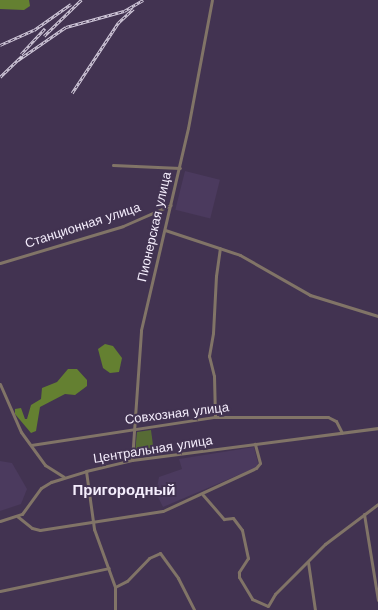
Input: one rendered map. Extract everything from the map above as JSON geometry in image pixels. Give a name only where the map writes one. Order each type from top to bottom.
[{"type":"street","name":"Пионерская улица","points":[[132,460],[141,330],[180,168],[212,0]]},
{"type":"street","points":[[113,165],[180,168]]},
{"type":"street","name":"Станционная улица","points":[[0,262],[123,226],[171,205]]},
{"type":"street","points":[[165,230],[220,248],[265,268],[310,295],[378,316]]},
{"type":"street","points":[[215,417],[214,376],[209,356],[213,333],[216,276],[220,248]]},
{"type":"street","points":[[0,384],[16,423],[31,445],[47,468],[64,477]]},
{"type":"street","name":"Совхозная улица","points":[[31,445],[215,417],[328,417],[336,421],[342,433]]},
{"type":"street","name":"Центральная улица","points":[[0,522],[17,516],[27,510],[40,488],[64,477],[86,471],[132,460],[378,428]]},
{"type":"street","points":[[17,516],[28,522],[32,528],[40,530],[163,511],[203,494],[256,468],[260,463],[255,444]]},
{"type":"street","points":[[86,471],[92,522],[110,568],[115,587],[115,610]]},
{"type":"street","points":[[203,494],[224,519],[233,518],[242,530],[249,556],[239,577],[252,599],[268,606],[275,594],[325,544],[378,504]]},
{"type":"street","points":[[364,514],[378,600]]},
{"type":"street","points":[[115,587],[127,581],[149,558],[160,553],[178,578],[194,610]]},
{"type":"street","points":[[308,562],[315,610]]},
{"type":"street","points":[[0,591],[110,568]]},
{"type":"shaded area","points":[[185,171],[220,180],[210,219],[175,210]]},
{"type":"shaded area","points":[[254,447],[258,463],[257,467],[163,507],[156,493],[159,477],[182,469],[179,459]]},
{"type":"shaded area","points":[[0,461],[12,463],[27,489],[21,504],[0,511]]},
{"type":"green space","points":[[0,0],[29,0],[30,6],[24,10],[0,9]]},
{"type":"green space","points":[[105,344],[113,346],[122,358],[119,372],[110,373],[103,368],[98,349]]},
{"type":"green space","points":[[68,369],[77,369],[87,380],[87,386],[75,395],[65,394],[40,407],[36,431],[31,433],[15,414],[15,409],[21,408],[25,419],[27,419],[31,405],[41,399],[42,388],[57,382]]},
{"type":"green space","points":[[151,430],[154,453],[137,455],[135,453],[137,432]]},
{"type":"railway","points":[[44,36],[81,0]]},
{"type":"railway","points":[[18,60],[66,27],[124,11],[143,0]]},
{"type":"railway","points":[[0,45],[34,30],[71,4]]},
{"type":"railway","points":[[72,93],[118,23],[133,9]]},
{"type":"railway","points":[[21,54],[45,28]]},
{"type":"railway","points":[[0,77],[22,56]]},
{"type":"district","name":"Пригородный","points":[[124,491]]}]
